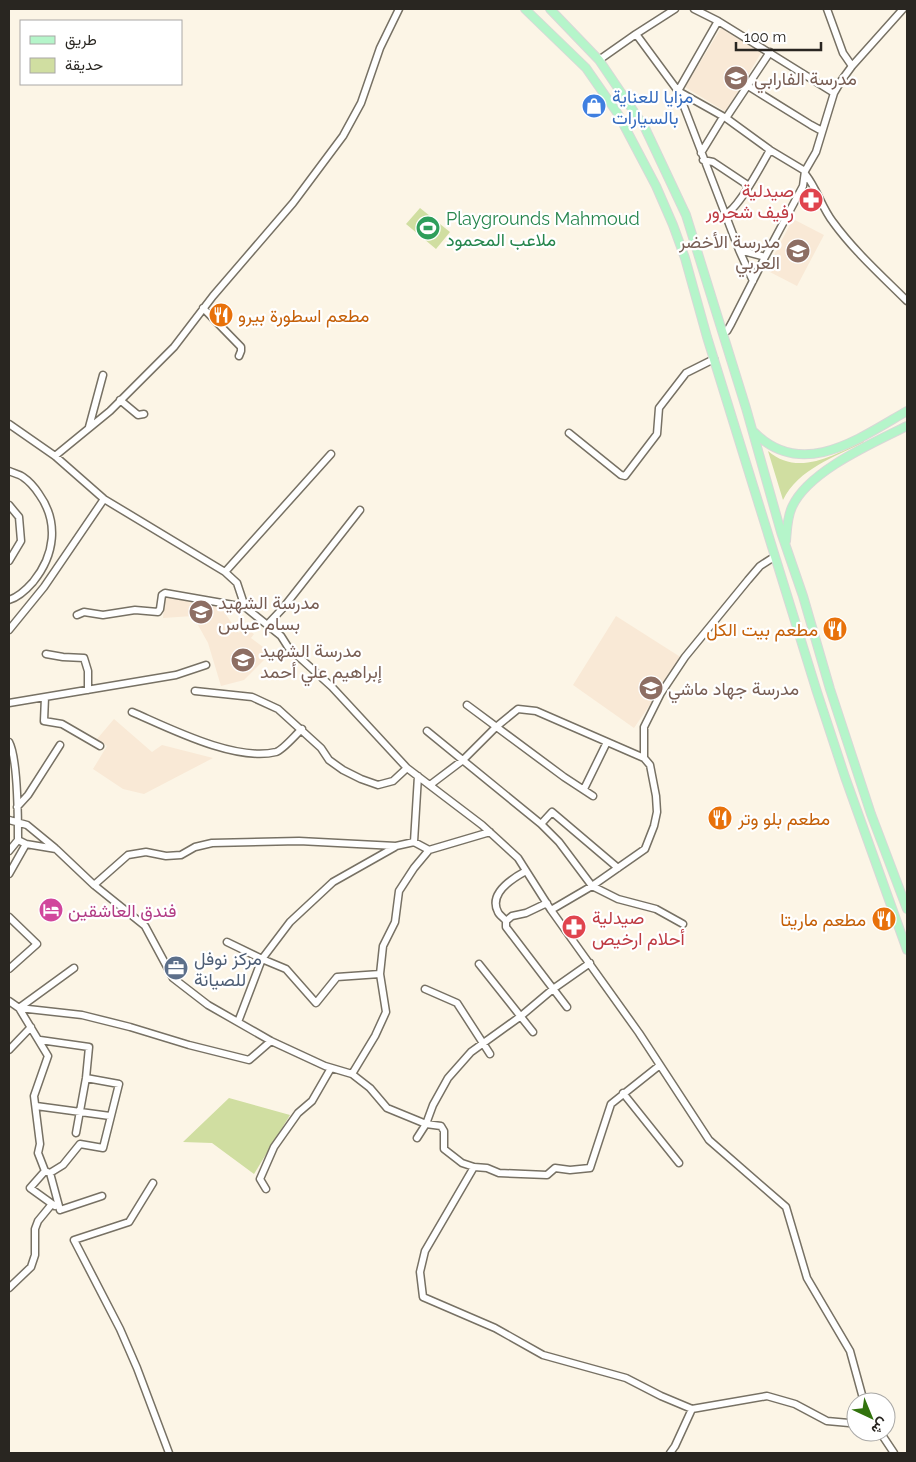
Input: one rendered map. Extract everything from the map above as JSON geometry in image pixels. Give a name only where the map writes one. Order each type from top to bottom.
[{"type":"main road","points":[[525,9],[586,68],[618,114],[656,186],[685,258],[774,557],[817,692],[845,777],[907,950]]},
{"type":"main road","points":[[550,9],[599,60],[645,128],[686,216],[830,689],[871,814],[907,909]]},
{"type":"main road","points":[[685,258],[698,252]]},
{"type":"main road","points":[[752,430],[762,440],[778,450],[804,455],[822,453],[843,446],[907,411]]},
{"type":"main road","points":[[785,546],[787,522],[792,506],[803,490],[818,475],[873,443],[907,426]]},
{"type":"main road","points":[[867,434],[873,443]]},
{"type":"main road","points":[[817,692],[830,689]]},
{"type":"street","points":[[55,456],[110,412],[174,347],[203,308],[288,209],[343,136],[361,103],[380,48],[399,9]]},
{"type":"street","points":[[599,60],[675,9]]},
{"type":"street","points":[[694,9],[770,52],[834,93]]},
{"type":"street","points":[[827,9],[843,53],[852,66]]},
{"type":"street","points":[[722,332],[727,331],[731,324],[765,256],[804,186],[805,173],[816,152],[834,93],[852,66],[904,9]]},
{"type":"street","points":[[678,91],[718,21]]},
{"type":"street","points":[[636,34],[678,91],[752,281]]},
{"type":"street","points":[[702,156],[724,118],[770,52]]},
{"type":"street","points":[[748,86],[822,131]]},
{"type":"street","points":[[678,91],[724,118],[805,173],[826,212],[842,234],[907,302]]},
{"type":"street","points":[[725,214],[730,212],[749,186],[770,150]]},
{"type":"street","points":[[702,156],[749,186]]},
{"type":"street","points":[[739,250],[765,256]]},
{"type":"street","points":[[203,308],[241,347],[239,356]]},
{"type":"street","points":[[569,433],[621,475],[625,476],[657,434],[659,408],[686,373],[714,359]]},
{"type":"street","points":[[89,429],[103,375]]},
{"type":"street","points":[[120,400],[138,415],[144,414]]},
{"type":"street","points":[[9,424],[55,456],[104,499],[226,572],[237,583],[245,607]]},
{"type":"street","points":[[226,572],[330,454]]},
{"type":"street","points":[[9,470],[24,477],[36,489],[45,503],[52,522],[53,538],[47,561],[41,572],[26,590],[16,598],[9,600]]},
{"type":"street","points":[[9,630],[44,587],[104,499]]},
{"type":"street","points":[[9,505],[19,517],[21,541],[9,561]]},
{"type":"street","points":[[267,625],[283,608],[360,510]]},
{"type":"street","points":[[644,758],[644,728],[661,694],[685,657],[748,580],[760,566],[774,557]]},
{"type":"street","points":[[77,615],[84,612],[103,615],[135,610],[158,612],[162,595],[165,593],[245,607],[281,636],[288,647],[332,687],[407,768],[490,832],[518,858],[551,910],[590,963],[709,1140],[786,1207],[807,1278],[850,1351],[861,1392]]},
{"type":"street","points":[[46,654],[84,658],[88,671],[88,690]]},
{"type":"street","points":[[9,703],[176,674],[206,665]]},
{"type":"street","points":[[195,691],[252,697],[278,709],[321,748],[329,760],[361,779],[378,785],[393,781],[407,768]]},
{"type":"street","points":[[45,697],[44,722],[62,724],[100,746]]},
{"type":"street","points":[[467,704],[564,777],[593,796]]},
{"type":"street","points":[[430,786],[463,760],[496,727],[518,709],[536,711],[644,758],[650,765],[657,812],[654,826],[645,848],[592,886],[551,910]]},
{"type":"street","points":[[132,712],[179,733],[216,746],[251,754],[278,752],[302,729]]},
{"type":"street","points":[[427,731],[541,824],[559,842],[592,886],[618,900],[656,908],[683,924]]},
{"type":"street","points":[[584,789],[606,742]]},
{"type":"street","points":[[9,851],[18,840],[15,771],[10,745]]},
{"type":"street","points":[[17,808],[28,795],[60,745]]},
{"type":"street","points":[[414,842],[418,776]]},
{"type":"street","points":[[541,824],[552,812],[618,868]]},
{"type":"street","points":[[9,820],[27,826],[56,849],[94,886],[145,926],[173,978],[208,1005],[271,1041],[331,1068],[352,1074],[370,1088],[387,1108],[426,1124],[441,1126],[444,1131],[444,1149],[462,1163],[474,1168],[487,1168],[499,1173],[546,1175],[555,1168],[570,1170],[590,1168],[611,1104],[660,1065]]},
{"type":"street","points":[[352,1074],[375,1036],[386,1012],[380,974],[383,946],[395,922],[399,891],[429,850],[490,832]]},
{"type":"street","points":[[18,840],[26,844],[56,849]]},
{"type":"street","points":[[94,886],[128,855],[146,852],[166,856],[181,855],[212,843],[299,841],[396,846],[414,842],[429,850]]},
{"type":"street","points":[[9,874],[26,844]]},
{"type":"street","points":[[238,1022],[262,960],[290,922],[333,882],[396,846]]},
{"type":"street","points":[[526,871],[509,881],[500,891],[496,903],[498,913],[506,921],[506,927],[567,1007]]},
{"type":"street","points":[[506,921],[512,916],[526,913],[547,904]]},
{"type":"street","points":[[9,917],[36,944],[9,969]]},
{"type":"street","points":[[227,942],[262,960],[286,968],[316,1003],[337,977],[380,974]]},
{"type":"street","points":[[417,1138],[426,1124],[433,1105],[448,1078],[471,1052],[590,963]]},
{"type":"street","points":[[479,964],[534,1032]]},
{"type":"street","points":[[20,1008],[74,968]]},
{"type":"street","points":[[425,989],[457,1003],[490,1054]]},
{"type":"street","points":[[9,1001],[20,1008],[82,1015],[250,1060],[271,1041]]},
{"type":"street","points":[[20,1008],[48,1056],[34,1096],[40,1144],[38,1153],[48,1172],[60,1210]]},
{"type":"street","points":[[9,1050],[31,1027]]},
{"type":"street","points":[[40,1040],[89,1047],[86,1078],[76,1133]]},
{"type":"street","points":[[266,1189],[260,1179],[274,1147],[298,1113],[312,1102],[331,1068]]},
{"type":"street","points":[[60,1210],[30,1188],[48,1172],[63,1165],[80,1144],[103,1148],[119,1084],[86,1078]]},
{"type":"street","points":[[623,1093],[680,1163]]},
{"type":"street","points":[[36,1106],[110,1116]]},
{"type":"street","points":[[474,1168],[426,1251],[420,1272],[423,1297],[494,1328],[543,1355],[626,1378],[692,1409],[767,1396],[795,1404],[827,1421],[846,1422]]},
{"type":"street","points":[[152,1182],[129,1222],[74,1240],[120,1329],[169,1453]]},
{"type":"street","points":[[60,1210],[102,1196]]},
{"type":"street","points":[[9,1288],[31,1268],[35,1255],[35,1229],[38,1221],[52,1204]]},
{"type":"street","points":[[670,1453],[679,1439],[692,1409]]},
{"type":"street","points":[[887,1442],[894,1453]]},
{"type":"shaded area","points":[[721,28],[761,53],[726,112],[685,87]]},
{"type":"shaded area","points":[[793,219],[824,235],[797,286],[766,270]]},
{"type":"shaded area","points":[[165,594],[219,605],[239,633],[243,627],[254,634],[251,638],[271,653],[244,680],[221,686],[208,643],[193,616],[163,618]]},
{"type":"shaded area","points":[[616,616],[682,658],[634,728],[573,685]]},
{"type":"shaded area","points":[[114,719],[152,752],[162,745],[213,758],[144,794],[123,789],[93,769],[107,746],[97,739]]},
{"type":"green space","name":"Playgrounds Mahmoud ملاعب المحمود","points":[[420,208],[450,232],[436,249],[406,224]]},
{"type":"green space","points":[[864,441],[808,472],[798,480],[783,500],[768,451],[780,459],[804,463],[828,457]]},
{"type":"green space","points":[[229,1098],[290,1115],[254,1174],[212,1143],[183,1142]]},
{"type":"place","name":"مدرسة الفارابي","points":[[736,78]]},
{"type":"place","name":"مزايا للعناية بالسيارات","points":[[594,106]]},
{"type":"place","name":"صيدلية رفيف شحرور","points":[[811,200]]},
{"type":"place","name":"Playgrounds Mahmoud ملاعب المحمود","points":[[428,228]]},
{"type":"place","name":"مدرسة الأخضر العربي","points":[[798,251]]},
{"type":"place","name":"مطعم اسطورة بيرو","points":[[221,315]]},
{"type":"place","name":"مدرسة الشهيد بسام عباس","points":[[201,612]]},
{"type":"place","name":"مطعم بيت الكل","points":[[835,629]]},
{"type":"place","name":"مدرسة الشهيد إبراهيم علي أحمد","points":[[243,660]]},
{"type":"place","name":"مدرسة جهاد ماشي","points":[[651,688]]},
{"type":"place","name":"مطعم بلو وتر","points":[[720,818]]},
{"type":"place","name":"فندق العاشقين","points":[[51,910]]},
{"type":"place","name":"مطعم ماريتا","points":[[884,919]]},
{"type":"place","name":"صيدلية أحلام ارخيص","points":[[574,927]]},
{"type":"place","name":"مركز نوفل للصيانة","points":[[176,968]]}]
